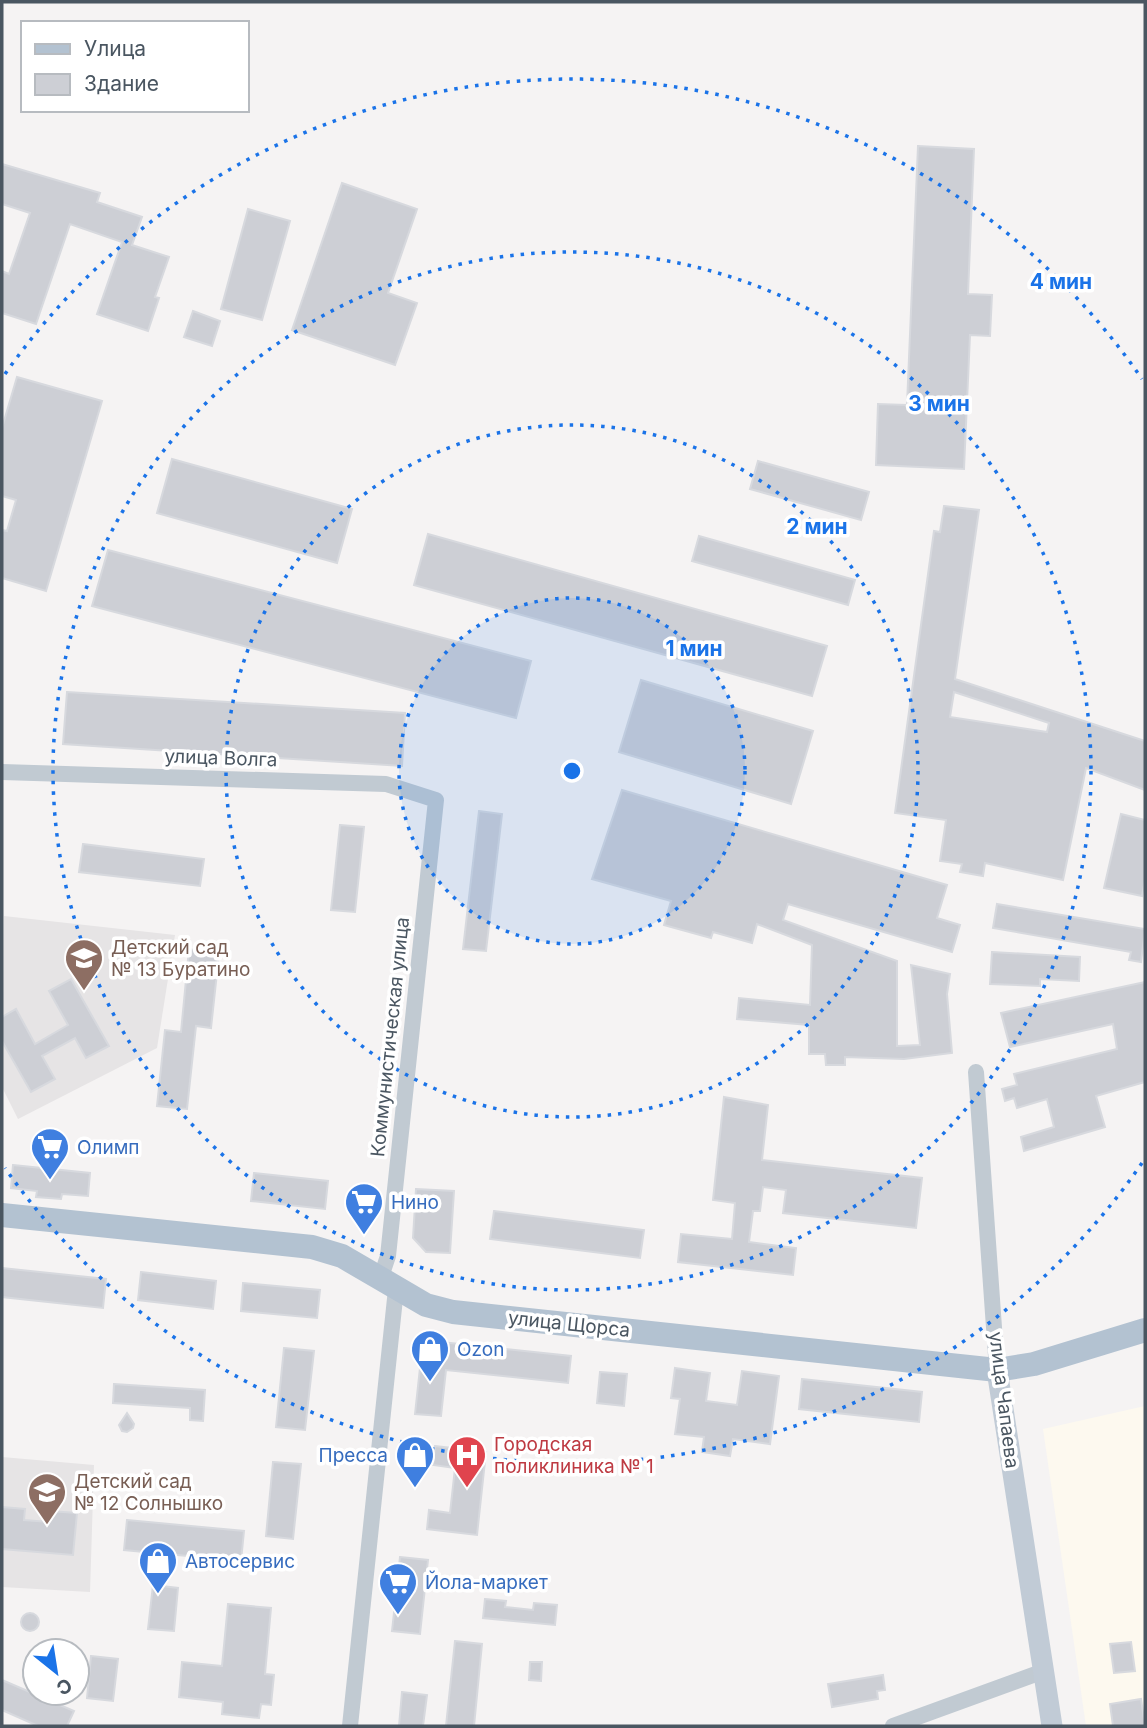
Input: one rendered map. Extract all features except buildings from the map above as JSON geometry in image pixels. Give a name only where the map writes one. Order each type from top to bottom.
[{"type":"main road","name":"улица Щорса","points":[[2,1215],[312,1247],[342,1256],[426,1304],[453,1312],[997,1370],[1034,1364],[1145,1330]]},
{"type":"main road","name":"улица Чапаева","points":[[997,1370],[1052,1726]]},
{"type":"street","name":"улица Волга","points":[[2,772],[386,784],[436,800]]},
{"type":"street","name":"Коммунистическая улица","points":[[350,1726],[389,1283],[388,1256],[436,800]]},
{"type":"street","name":"улица Чапаева","points":[[976,1072],[997,1370]]},
{"type":"street","points":[[894,1726],[1044,1671]]},
{"type":"shaded area","name":"Детский сад № 13 Буратино","points":[[4,916],[175,935],[157,1048],[18,1119],[2,1087]]},
{"type":"shaded area","points":[[1145,1406],[1145,1726],[1086,1726],[1043,1429]]},
{"type":"shaded area","name":"Детский сад № 12 Солнышко","points":[[2,1457],[94,1465],[90,1592],[2,1587]]},
{"type":"place","name":"Детский сад № 13 Буратино","points":[[84,992]]},
{"type":"place","name":"Олимп","points":[[50,1181]]},
{"type":"place","name":"Нино","points":[[364,1236]]},
{"type":"place","name":"Ozon","points":[[430,1383]]},
{"type":"place","name":"Пресса","points":[[415,1489]]},
{"type":"place","name":"Городская поликлиника № 1","points":[[467,1489]]},
{"type":"place","name":"Детский сад № 12 Солнышко","points":[[47,1526]]},
{"type":"place","name":"Автосервис","points":[[158,1595]]},
{"type":"place","name":"Йола-маркет","points":[[398,1616]]}]
